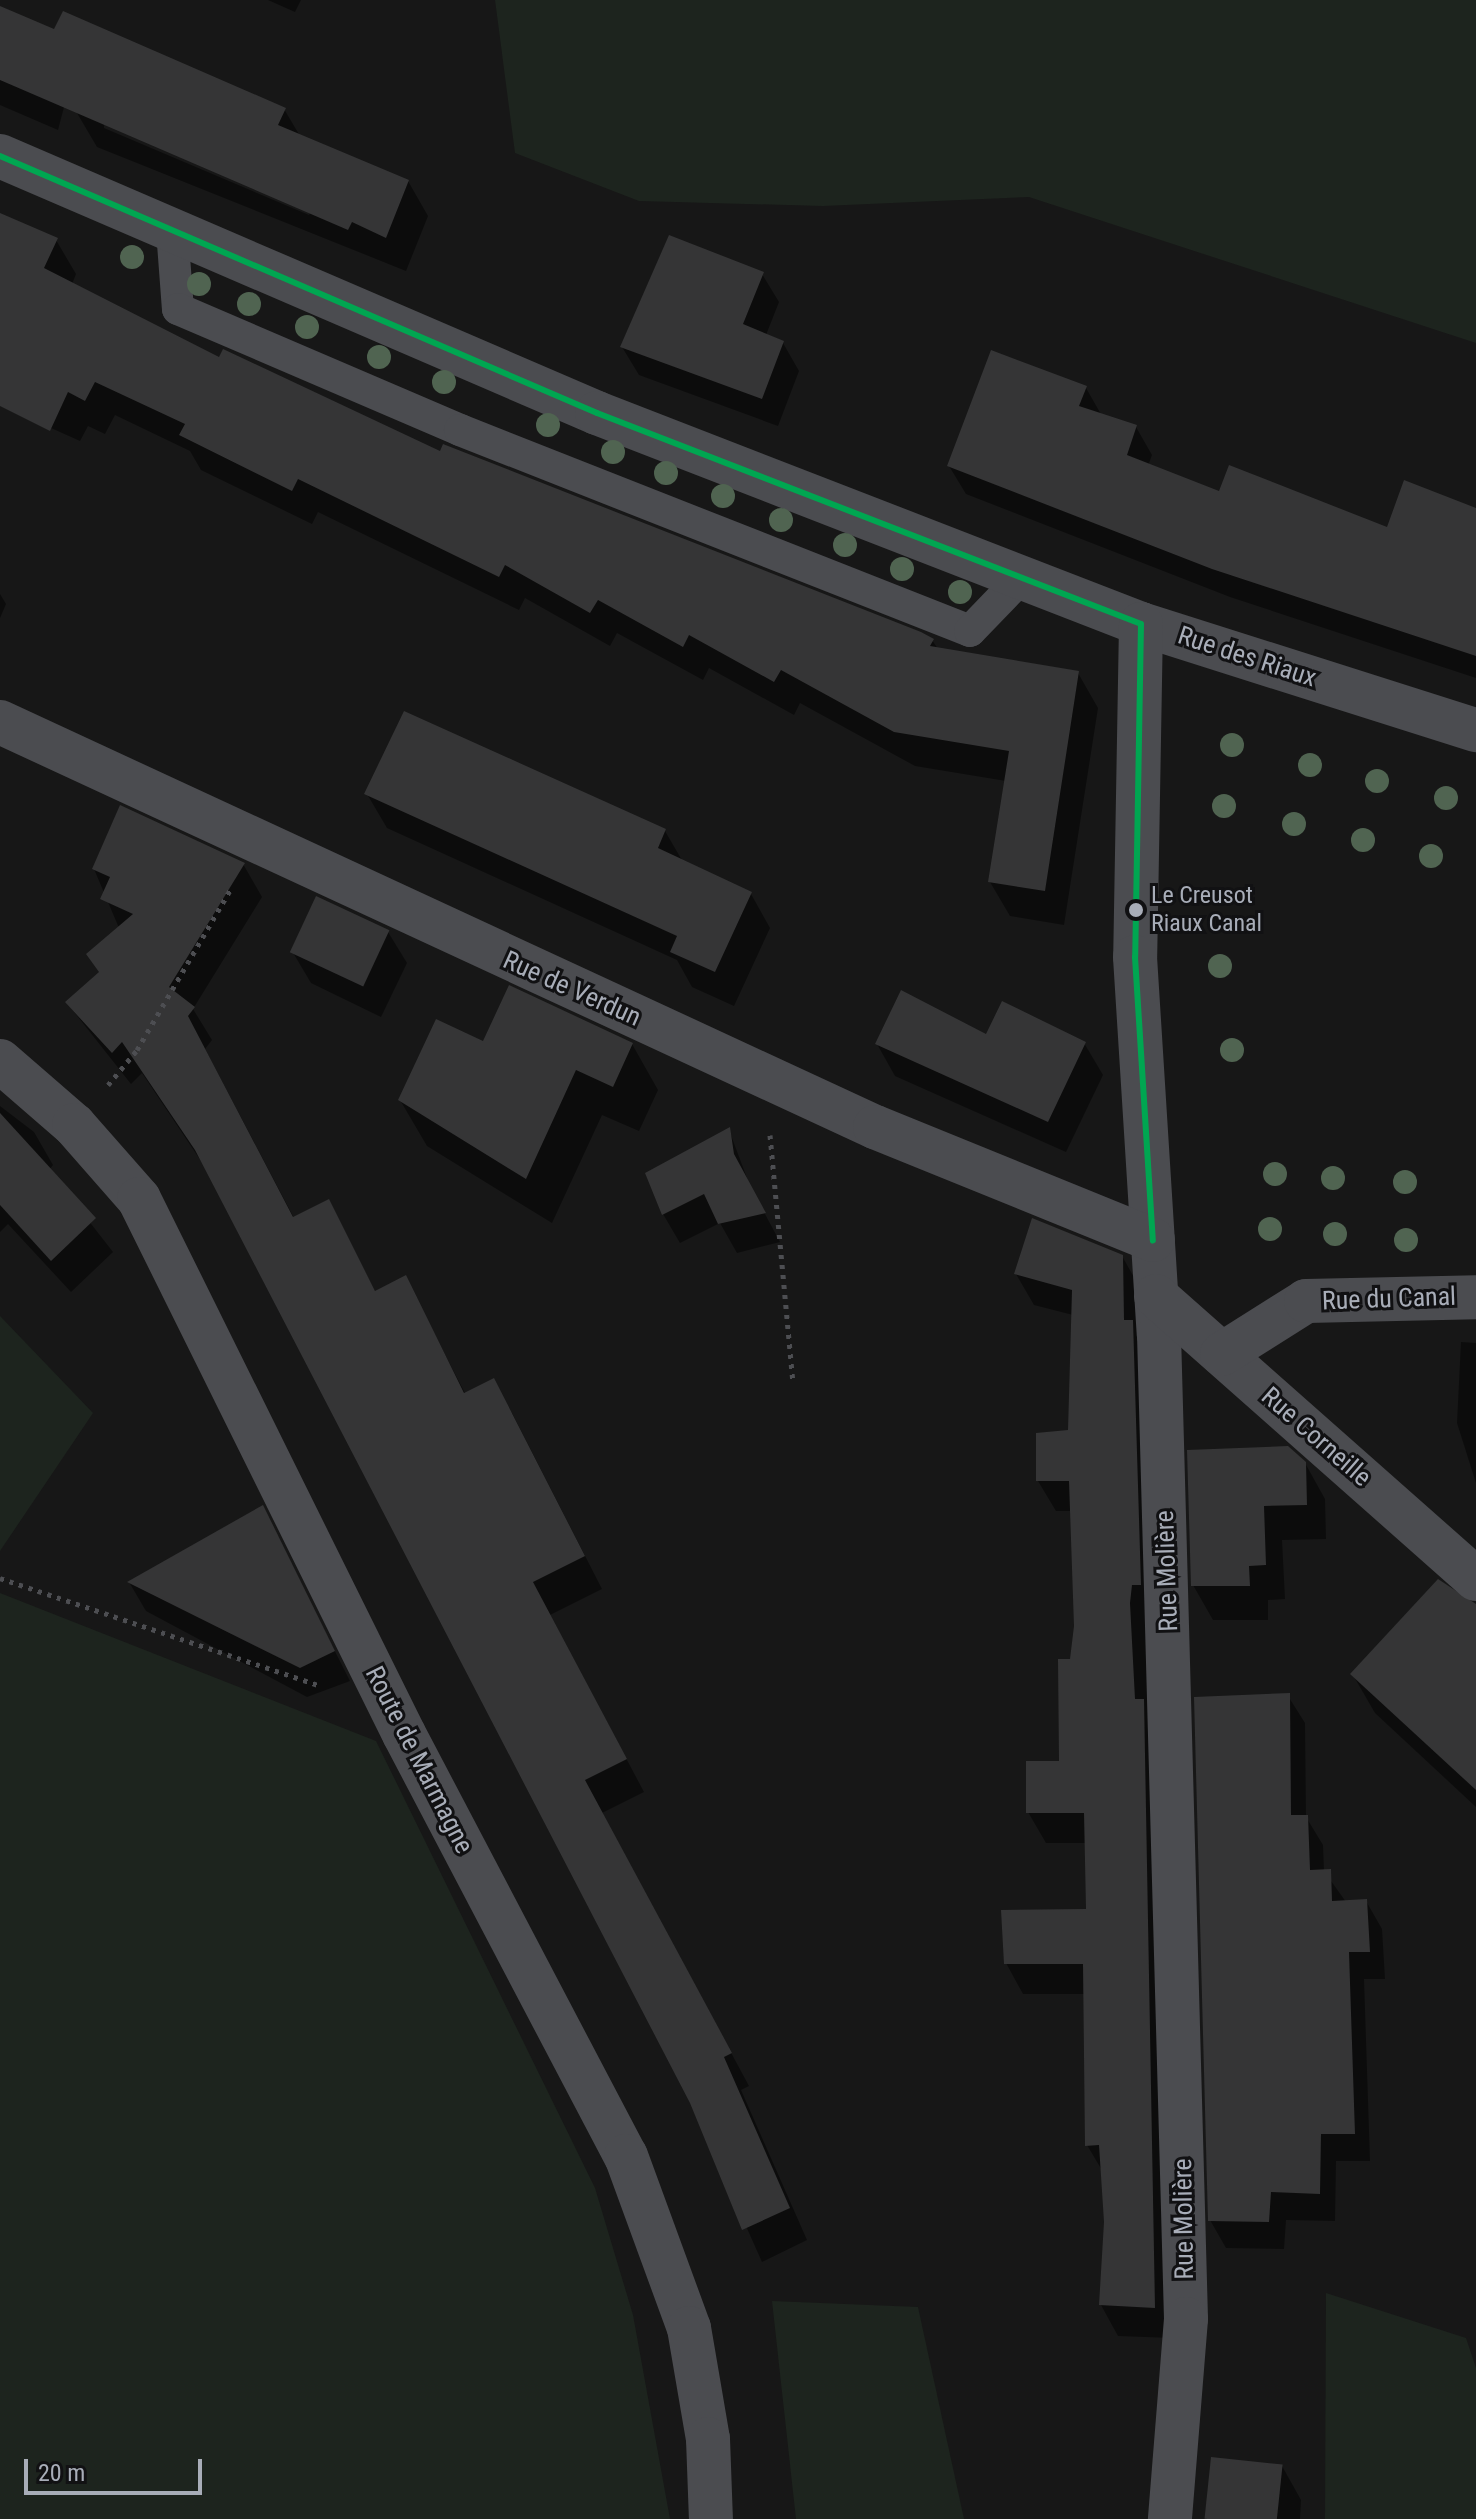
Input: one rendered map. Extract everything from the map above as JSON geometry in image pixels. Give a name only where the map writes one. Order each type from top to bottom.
[{"type":"street","name":"Rue des Riaux","points":[[0,156],[597,413],[1141,624],[1476,730]]},
{"type":"street","name":"Rue Molière","points":[[1141,624],[1135,957],[1156,1296],[1186,2319],[1170,2519]]},
{"type":"street","name":"Rue de Verdun","points":[[0,722],[765,1077],[1153,1240]]},
{"type":"street","name":"Route de Marmagne","points":[[0,1061],[74,1125],[139,1199],[391,1709],[626,2156],[689,2328],[708,2439],[711,2519]]},
{"type":"street","name":"Rue Corneille","points":[[1156,1296],[1476,1579]]},
{"type":"street","name":"Rue du Canal","points":[[1222,1354],[1306,1301],[1476,1297]]},
{"type":"lane","points":[[172,230],[178,309],[460,430],[970,631],[1023,576]]},
{"type":"path","points":[[74,1125],[137,1050],[255,842]]},
{"type":"path","points":[[765,1077],[793,1381]]},
{"type":"path","points":[[0,1578],[391,1709]]},
{"type":"shaded area","points":[[495,0],[1476,0],[1476,343],[1029,197],[823,206],[639,201],[515,153]]},
{"type":"shaded area","points":[[0,1316],[93,1413],[0,1551]]},
{"type":"shaded area","points":[[0,1593],[376,1741],[595,2188],[633,2315],[670,2519],[0,2519]]},
{"type":"shaded area","points":[[1326,2293],[1466,2338],[1476,2368],[1476,2519],[1325,2519]]},
{"type":"shaded area","points":[[772,2301],[918,2307],[964,2519],[796,2519]]},
{"type":"building","points":[[0,6],[54,29],[63,11],[286,108],[278,125],[409,180],[386,238],[352,222],[348,230],[0,80]]},
{"type":"building","points":[[0,213],[58,238],[44,268],[219,357],[223,349],[440,451],[443,444],[921,632],[934,639],[930,646],[1079,671],[1045,891],[988,882],[1009,751],[894,732],[781,670],[774,682],[689,635],[683,647],[598,600],[590,613],[505,565],[499,577],[298,479],[292,491],[179,435],[185,424],[95,382],[85,401],[68,392],[50,431],[0,406]]},
{"type":"building","points":[[669,235],[764,272],[743,324],[784,341],[762,399],[620,347]]},
{"type":"building","points":[[991,350],[1087,386],[1079,406],[1137,425],[1127,455],[1219,491],[1229,465],[1387,527],[1404,480],[1476,508],[1476,656],[1212,569],[947,466]]},
{"type":"building","points":[[404,711],[666,829],[658,848],[752,892],[715,972],[670,952],[677,936],[364,794]]},
{"type":"building","points":[[120,805],[245,863],[169,987],[195,1007],[188,1016],[293,1217],[329,1199],[375,1291],[406,1275],[464,1393],[494,1378],[585,1556],[533,1582],[627,1759],[585,1780],[732,2053],[724,2057],[790,2208],[742,2230],[690,2103],[195,1150],[122,1042],[112,1053],[65,1002],[99,972],[86,954],[133,914],[100,899],[110,877],[92,869]]},
{"type":"building","points":[[316,896],[389,930],[363,986],[290,952]]},
{"type":"building","points":[[509,985],[633,1043],[613,1087],[576,1070],[526,1179],[398,1100],[436,1019],[483,1041]]},
{"type":"building","points":[[901,990],[986,1034],[1002,1001],[1086,1042],[1048,1122],[875,1044]]},
{"type":"building","points":[[0,1113],[96,1218],[51,1261],[0,1205]]},
{"type":"building","points":[[730,1127],[734,1154],[766,1213],[718,1224],[704,1194],[662,1215],[645,1173]]},
{"type":"building","points":[[1032,1218],[1123,1255],[1124,1320],[1133,1320],[1141,1585],[1132,1585],[1130,1603],[1135,1699],[1144,1699],[1155,2308],[1099,2305],[1104,2222],[1099,2145],[1085,2146],[1083,1964],[1004,1964],[1001,1910],[1086,1909],[1084,1813],[1026,1813],[1026,1761],[1059,1761],[1058,1659],[1070,1659],[1074,1626],[1069,1481],[1036,1481],[1036,1433],[1068,1430],[1072,1290],[1014,1274]]},
{"type":"building","points":[[1288,1446],[1306,1462],[1307,1505],[1264,1506],[1266,1565],[1249,1566],[1250,1586],[1191,1586],[1187,1450]]},
{"type":"building","points":[[263,1505],[335,1651],[300,1668],[127,1582]]},
{"type":"building","points":[[1438,1579],[1476,1604],[1476,1790],[1350,1674]]},
{"type":"building","points":[[1290,1693],[1291,1815],[1308,1815],[1310,1870],[1331,1869],[1332,1901],[1367,1899],[1370,1952],[1349,1952],[1355,2134],[1321,2134],[1320,2194],[1271,2192],[1269,2222],[1208,2221],[1194,1697]]},
{"type":"building","points":[[1211,2457],[1283,2465],[1277,2519],[1205,2519]]},
{"type":"transit line","points":[[0,156],[597,413],[1141,624],[1135,957],[1153,1240]]},
{"type":"place","name":"Le Creusot Riaux Canal","points":[[1136,910]]}]
